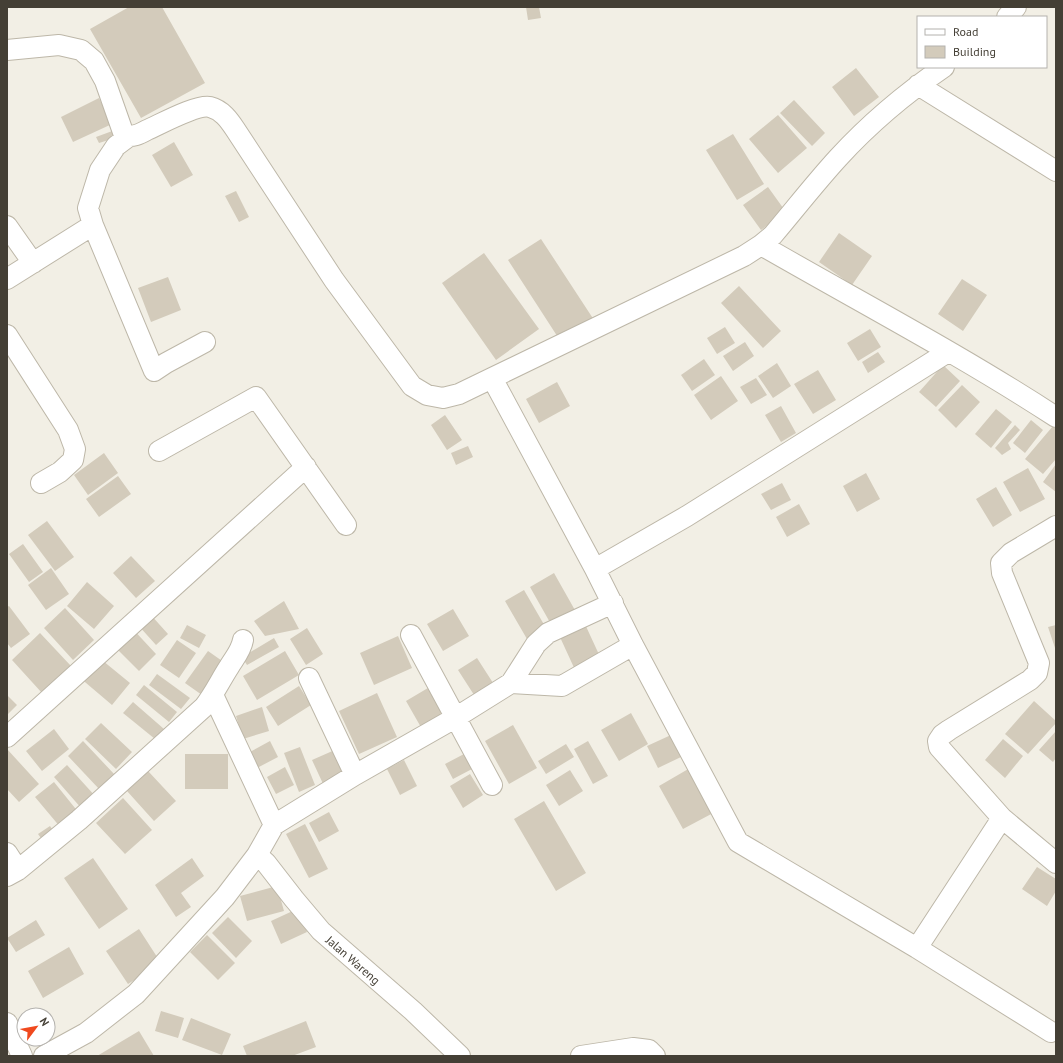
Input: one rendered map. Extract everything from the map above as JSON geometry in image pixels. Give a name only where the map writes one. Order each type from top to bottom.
[{"type":"street","points":[[1008,16],[1016,7]]},
{"type":"street","points":[[7,50],[59,45],[81,50],[94,61],[105,81],[124,135],[128,137]]},
{"type":"street","points":[[205,342],[154,371],[93,224],[88,208],[100,170],[116,146],[128,137],[138,135],[190,111],[204,106],[212,107],[225,115],[334,280],[412,386],[427,395],[443,398],[458,394],[492,378],[744,256],[761,245],[773,235],[838,158],[876,121],[918,86],[943,68]]},
{"type":"street","points":[[918,86],[1056,171]]},
{"type":"street","points":[[7,279],[93,224]]},
{"type":"street","points":[[7,226],[33,263]]},
{"type":"street","points":[[761,245],[948,352],[1056,417]]},
{"type":"street","points":[[7,335],[68,430],[74,449],[73,460],[60,472],[42,483]]},
{"type":"street","points":[[595,569],[687,516],[948,352]]},
{"type":"street","points":[[492,378],[595,569],[633,645],[738,842],[917,948],[1051,1032]]},
{"type":"street","points":[[159,451],[256,396],[346,525]]},
{"type":"street","points":[[7,737],[306,467]]},
{"type":"street","points":[[1056,526],[1011,553],[1001,563],[1002,574],[1040,663],[1037,672],[1030,680],[949,730],[942,735],[938,741],[939,747],[1002,818],[1056,863]]},
{"type":"street","points":[[44,1056],[86,1033],[136,994],[225,897],[257,855],[274,825],[355,775],[455,718],[511,683],[536,644],[548,633],[613,603]]},
{"type":"street","points":[[411,635],[492,785]]},
{"type":"street","points":[[7,853],[13,873],[79,820],[204,707],[241,650],[243,640]]},
{"type":"street","points":[[511,683],[562,686],[633,645]]},
{"type":"street","points":[[309,678],[355,775]]},
{"type":"street","points":[[213,695],[274,825]]},
{"type":"street","points":[[917,948],[1002,818]]},
{"type":"street","name":"Jalan Wareng","points":[[257,855],[266,863],[321,931],[413,1011],[460,1056]]},
{"type":"street","points":[[7,1023],[22,1056]]},
{"type":"street","points":[[581,1056],[633,1048],[648,1050],[655,1056]]},
{"type":"building","points":[[129,7],[162,7],[205,83],[141,118],[90,29]]},
{"type":"building","points":[[526,7],[539,7],[541,18],[528,20]]},
{"type":"building","points":[[856,68],[879,97],[854,116],[832,87]]},
{"type":"building","points":[[99,98],[112,124],[73,142],[61,117]]},
{"type":"building","points":[[794,100],[825,133],[812,146],[780,113]]},
{"type":"building","points":[[778,115],[807,148],[778,173],[749,139]]},
{"type":"building","points":[[115,130],[118,137],[99,143],[96,137]]},
{"type":"building","points":[[733,134],[764,184],[737,200],[706,150]]},
{"type":"building","points":[[174,142],[193,175],[171,187],[152,155]]},
{"type":"building","points":[[768,187],[786,212],[761,230],[743,205]]},
{"type":"building","points":[[236,191],[249,217],[239,222],[225,196]]},
{"type":"building","points":[[839,233],[872,256],[852,285],[819,262]]},
{"type":"building","points":[[541,239],[594,320],[561,342],[508,260]]},
{"type":"building","points":[[484,253],[539,329],[496,360],[442,283]]},
{"type":"building","points":[[168,277],[181,310],[151,322],[138,288]]},
{"type":"building","points":[[962,279],[987,295],[963,331],[938,314]]},
{"type":"building","points":[[739,286],[781,331],[763,348],[721,303]]},
{"type":"building","points":[[725,327],[735,343],[717,354],[707,338]]},
{"type":"building","points":[[870,329],[881,347],[858,361],[847,343]]},
{"type":"building","points":[[745,342],[754,356],[733,371],[723,356]]},
{"type":"building","points":[[878,352],[885,362],[868,373],[862,362]]},
{"type":"building","points":[[704,359],[715,375],[692,391],[681,375]]},
{"type":"building","points":[[777,363],[791,386],[773,398],[758,376]]},
{"type":"building","points":[[943,365],[960,381],[936,407],[919,392]]},
{"type":"building","points":[[818,370],[836,400],[813,414],[794,384]]},
{"type":"building","points":[[721,376],[738,401],[711,420],[694,395]]},
{"type":"building","points":[[756,378],[767,395],[751,404],[740,387]]},
{"type":"building","points":[[557,382],[570,406],[539,423],[526,399]]},
{"type":"building","points":[[962,385],[980,402],[956,428],[938,410]]},
{"type":"building","points":[[781,406],[796,433],[781,442],[765,415]]},
{"type":"building","points":[[996,409],[1012,422],[991,448],[975,434]]},
{"type":"building","points":[[445,415],[462,440],[447,450],[431,425]]},
{"type":"building","points":[[1031,420],[1043,430],[1025,453],[1013,443]]},
{"type":"building","points":[[1015,425],[1020,430],[1008,443],[1011,449],[1002,455],[995,448]]},
{"type":"building","points":[[1053,426],[1056,429],[1056,459],[1043,474],[1025,459]]},
{"type":"building","points":[[468,446],[473,457],[456,465],[451,453]]},
{"type":"building","points":[[104,453],[118,473],[88,495],[74,475]]},
{"type":"building","points":[[1056,464],[1056,492],[1043,482]]},
{"type":"building","points":[[1028,468],[1045,499],[1020,512],[1003,482]]},
{"type":"building","points":[[866,473],[880,499],[857,512],[843,486]]},
{"type":"building","points":[[118,476],[131,494],[99,517],[86,499]]},
{"type":"building","points":[[782,483],[791,500],[771,510],[761,494]]},
{"type":"building","points":[[996,487],[1012,515],[993,527],[976,499]]},
{"type":"building","points":[[799,504],[810,524],[787,537],[776,517]]},
{"type":"building","points":[[47,521],[74,557],[55,571],[28,535]]},
{"type":"building","points":[[23,544],[43,572],[29,582],[9,554]]},
{"type":"building","points":[[131,556],[155,581],[136,598],[113,573]]},
{"type":"building","points":[[51,568],[69,594],[46,610],[28,585]]},
{"type":"building","points":[[554,573],[576,612],[552,626],[530,587]]},
{"type":"building","points":[[87,582],[114,606],[94,629],[67,606]]},
{"type":"building","points":[[524,590],[546,628],[527,639],[505,601]]},
{"type":"building","points":[[284,601],[299,629],[265,636],[254,621]]},
{"type":"building","points":[[9,606],[30,634],[11,648],[7,643],[7,607]]},
{"type":"building","points":[[65,608],[94,640],[73,660],[44,628]]},
{"type":"building","points":[[453,609],[469,636],[443,651],[427,624]]},
{"type":"building","points":[[150,614],[168,634],[156,645],[138,625]]},
{"type":"building","points":[[584,622],[602,661],[576,672],[559,635]]},
{"type":"building","points":[[187,625],[206,635],[199,648],[180,638]]},
{"type":"building","points":[[1056,625],[1056,651],[1048,627]]},
{"type":"building","points":[[130,626],[156,654],[139,671],[112,644]]},
{"type":"building","points":[[307,628],[323,654],[306,665],[290,639]]},
{"type":"building","points":[[40,633],[71,666],[42,693],[12,660]]},
{"type":"building","points":[[398,636],[412,668],[374,685],[360,653]]},
{"type":"building","points":[[274,638],[279,647],[247,665],[242,657]]},
{"type":"building","points":[[177,640],[196,653],[179,678],[160,665]]},
{"type":"building","points":[[208,651],[225,663],[202,695],[185,683]]},
{"type":"building","points":[[285,651],[299,675],[257,700],[243,676]]},
{"type":"building","points":[[97,656],[130,683],[112,705],[79,677]]},
{"type":"building","points":[[477,658],[495,686],[476,698],[458,670]]},
{"type":"building","points":[[157,674],[190,698],[181,709],[149,685]]},
{"type":"building","points":[[144,685],[177,712],[169,722],[136,695]]},
{"type":"building","points":[[433,685],[449,714],[422,729],[406,701]]},
{"type":"building","points":[[299,686],[311,705],[278,726],[266,707]]},
{"type":"building","points":[[377,693],[397,737],[359,754],[339,711]]},
{"type":"building","points":[[7,695],[17,705],[7,715]]},
{"type":"building","points":[[1034,701],[1056,721],[1056,723],[1028,754],[1005,734]]},
{"type":"building","points":[[133,702],[164,729],[155,739],[123,713]]},
{"type":"building","points":[[262,707],[269,731],[243,739],[236,716]]},
{"type":"building","points":[[631,713],[648,744],[619,761],[601,730]]},
{"type":"building","points":[[101,723],[132,752],[116,769],[85,739]]},
{"type":"building","points":[[513,725],[537,768],[509,784],[485,741]]},
{"type":"building","points":[[54,729],[69,749],[42,771],[26,751]]},
{"type":"building","points":[[1056,731],[1056,758],[1053,762],[1039,750]]},
{"type":"building","points":[[671,735],[681,757],[658,768],[647,746]]},
{"type":"building","points":[[1003,739],[1023,756],[1005,778],[985,760]]},
{"type":"building","points":[[83,741],[115,775],[100,790],[68,756]]},
{"type":"building","points":[[270,741],[278,757],[257,768],[248,753]]},
{"type":"building","points":[[588,741],[608,776],[593,784],[574,749]]},
{"type":"building","points":[[566,744],[574,757],[546,774],[538,761]]},
{"type":"building","points":[[300,747],[315,785],[299,792],[284,753]]},
{"type":"building","points":[[7,749],[39,784],[19,802],[7,789]]},
{"type":"building","points":[[337,749],[350,777],[325,788],[312,760]]},
{"type":"building","points":[[185,754],[228,754],[228,789],[185,789]]},
{"type":"building","points":[[464,754],[472,769],[453,779],[445,764]]},
{"type":"building","points":[[404,760],[417,786],[400,795],[387,769]]},
{"type":"building","points":[[67,765],[96,797],[82,809],[54,777]]},
{"type":"building","points":[[285,767],[294,785],[276,794],[267,777]]},
{"type":"building","points":[[690,768],[715,812],[683,829],[659,786]]},
{"type":"building","points":[[570,770],[583,791],[559,806],[546,785]]},
{"type":"building","points":[[148,771],[176,801],[154,821],[127,791]]},
{"type":"building","points":[[470,774],[483,795],[463,808],[450,786]]},
{"type":"building","points":[[54,782],[79,813],[61,828],[35,797]]},
{"type":"building","points":[[123,798],[152,830],[125,854],[96,823]]},
{"type":"building","points":[[544,801],[586,873],[556,891],[514,819]]},
{"type":"building","points":[[329,812],[339,831],[319,842],[309,823]]},
{"type":"building","points":[[305,824],[328,869],[309,878],[286,834]]},
{"type":"building","points":[[50,826],[57,836],[46,845],[38,834]]},
{"type":"building","points":[[93,858],[128,909],[99,929],[64,878]]},
{"type":"building","points":[[192,858],[204,876],[181,893],[191,907],[176,917],[155,885]]},
{"type":"building","points":[[1037,867],[1056,879],[1056,891],[1047,906],[1022,889]]},
{"type":"building","points":[[277,886],[284,911],[247,921],[240,896]]},
{"type":"building","points":[[297,909],[307,932],[281,944],[271,921]]},
{"type":"building","points":[[228,917],[252,941],[236,958],[212,933]]},
{"type":"building","points":[[36,920],[45,935],[16,952],[7,938]]},
{"type":"building","points":[[139,929],[161,963],[128,984],[106,951]]},
{"type":"building","points":[[207,935],[235,963],[218,980],[190,952]]},
{"type":"building","points":[[69,947],[84,974],[43,998],[28,971]]},
{"type":"building","points":[[161,1011],[184,1018],[178,1038],[155,1031]]},
{"type":"building","points":[[191,1018],[231,1034],[222,1055],[182,1040]]},
{"type":"building","points":[[306,1021],[316,1047],[292,1056],[247,1056],[243,1046]]},
{"type":"building","points":[[139,1031],[154,1056],[97,1056]]}]
